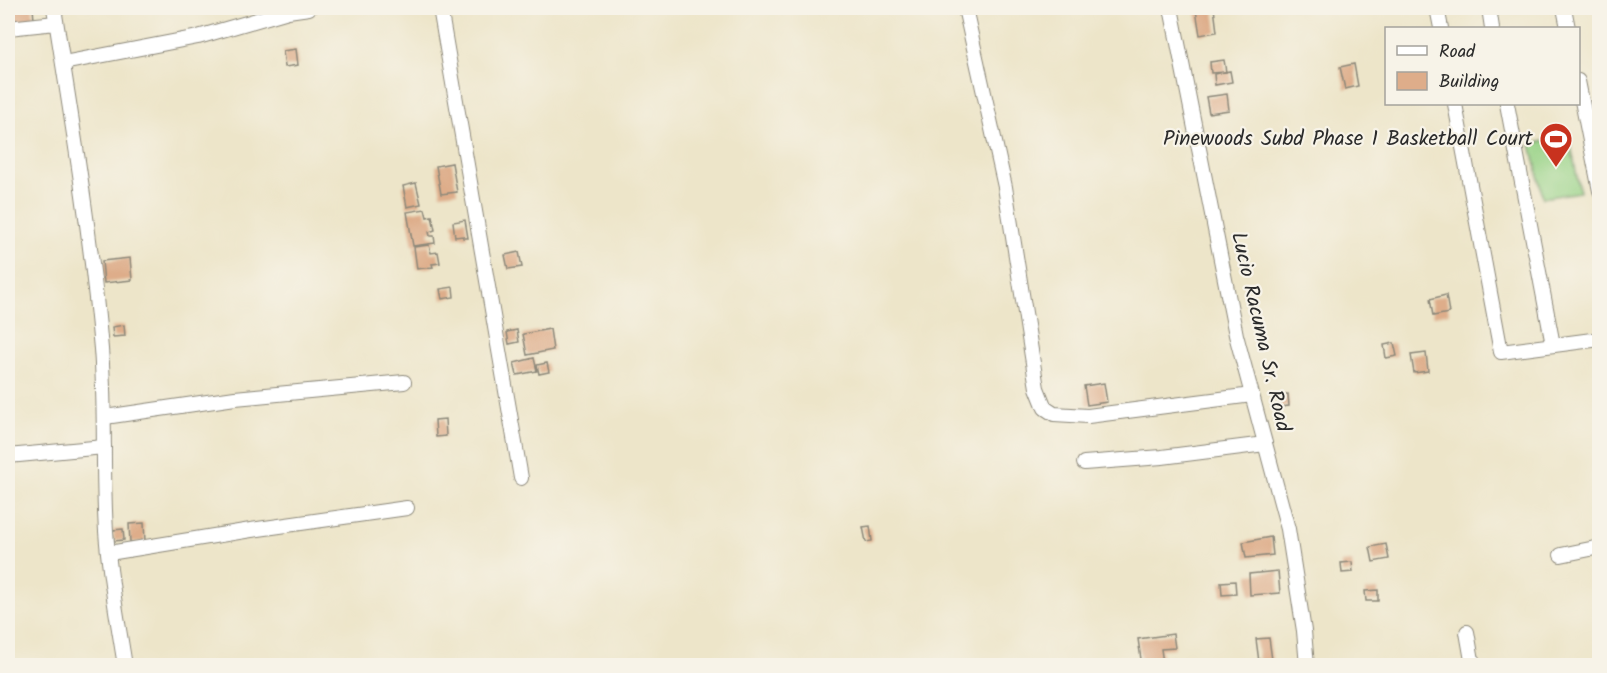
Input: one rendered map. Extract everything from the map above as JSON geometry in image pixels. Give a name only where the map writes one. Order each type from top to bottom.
[{"type":"street","points":[[54,8],[85,200],[92,261],[105,417],[104,447],[109,553],[125,666]]},
{"type":"street","points":[[63,63],[198,37],[288,11],[309,8]]},
{"type":"street","points":[[440,8],[521,478]]},
{"type":"street","points":[[964,8],[1005,187],[1037,387],[1045,408],[1054,414],[1088,416],[1252,395]]},
{"type":"street","name":"Lucio Racuma Sr. Road","points":[[1171,8],[1236,334],[1288,529],[1304,631],[1306,666]]},
{"type":"street","points":[[1437,8],[1441,27]]},
{"type":"street","points":[[1489,8],[1492,27]]},
{"type":"street","points":[[1564,8],[1568,27]]},
{"type":"street","points":[[8,28],[56,23]]},
{"type":"street","points":[[1580,91],[1599,191]]},
{"type":"street","points":[[1455,105],[1501,352],[1599,339]]},
{"type":"street","points":[[1507,105],[1553,345]]},
{"type":"street","points":[[105,417],[225,399],[404,382]]},
{"type":"street","points":[[1084,464],[1200,453],[1265,444]]},
{"type":"street","points":[[8,456],[104,447]]},
{"type":"street","points":[[109,553],[407,508]]},
{"type":"street","points":[[1561,555],[1599,548]]},
{"type":"street","points":[[1467,632],[1473,666]]},
{"type":"green space","name":"Pinewoods Subd Phase 1 Basketball Court","points":[[1569,135],[1580,192],[1543,198],[1531,144]]},
{"type":"building","points":[[8,8],[33,8],[34,20],[8,23]]},
{"type":"building","points":[[1214,8],[1217,32],[1200,35],[1196,10]]},
{"type":"building","points":[[296,49],[298,65],[285,67],[283,51]]},
{"type":"building","points":[[1224,60],[1226,72],[1211,73],[1210,62]]},
{"type":"building","points":[[1354,64],[1358,86],[1345,89],[1340,67]]},
{"type":"building","points":[[1230,71],[1232,82],[1215,85],[1214,74]]},
{"type":"building","points":[[1227,94],[1229,110],[1209,113],[1206,97]]},
{"type":"building","points":[[452,163],[457,192],[441,194],[436,166]]},
{"type":"building","points":[[416,183],[421,204],[407,207],[403,186]]},
{"type":"building","points":[[425,209],[427,217],[432,216],[435,230],[429,232],[430,236],[434,236],[435,243],[413,246],[407,212]]},
{"type":"building","points":[[465,220],[468,238],[455,237],[453,222]]},
{"type":"building","points":[[429,245],[431,253],[438,252],[440,263],[432,264],[433,267],[417,269],[414,247]]},
{"type":"building","points":[[519,252],[522,267],[508,269],[505,255]]},
{"type":"building","points":[[130,258],[132,280],[104,283],[102,261]]},
{"type":"building","points":[[453,287],[454,297],[442,299],[440,289]]},
{"type":"building","points":[[1446,295],[1449,313],[1433,316],[1430,299]]},
{"type":"building","points":[[124,325],[125,336],[113,337],[112,327]]},
{"type":"building","points":[[550,329],[553,350],[527,355],[523,334]]},
{"type":"building","points":[[517,330],[519,342],[509,344],[507,332]]},
{"type":"building","points":[[1394,343],[1397,356],[1386,358],[1384,345]]},
{"type":"building","points":[[1426,353],[1428,371],[1414,373],[1411,355]]},
{"type":"building","points":[[534,358],[537,371],[517,375],[514,363]]},
{"type":"building","points":[[547,363],[549,372],[539,374],[537,365]]},
{"type":"building","points":[[1104,383],[1107,402],[1087,405],[1084,386]]},
{"type":"building","points":[[1288,394],[1289,406],[1280,407],[1279,395]]},
{"type":"building","points":[[445,419],[446,436],[436,437],[435,420]]},
{"type":"building","points":[[144,523],[145,542],[130,542],[129,524]]},
{"type":"building","points":[[870,526],[872,541],[866,542],[863,527]]},
{"type":"building","points":[[123,529],[124,540],[114,541],[113,530]]},
{"type":"building","points":[[1271,537],[1273,555],[1246,558],[1243,542]]},
{"type":"building","points":[[1386,544],[1389,559],[1373,562],[1370,547]]},
{"type":"building","points":[[1352,562],[1353,572],[1342,573],[1341,563]]},
{"type":"building","points":[[1278,571],[1280,593],[1250,595],[1249,574]]},
{"type":"building","points":[[1235,581],[1236,594],[1222,595],[1221,582]]},
{"type":"building","points":[[1378,590],[1378,601],[1366,601],[1365,591]]},
{"type":"building","points":[[1173,634],[1175,648],[1161,649],[1163,663],[1142,666],[1138,639]]},
{"type":"building","points":[[1269,638],[1272,660],[1259,662],[1256,639]]},
{"type":"place","name":"Pinewoods Subd Phase 1 Basketball Court","points":[[1556,168]]}]
